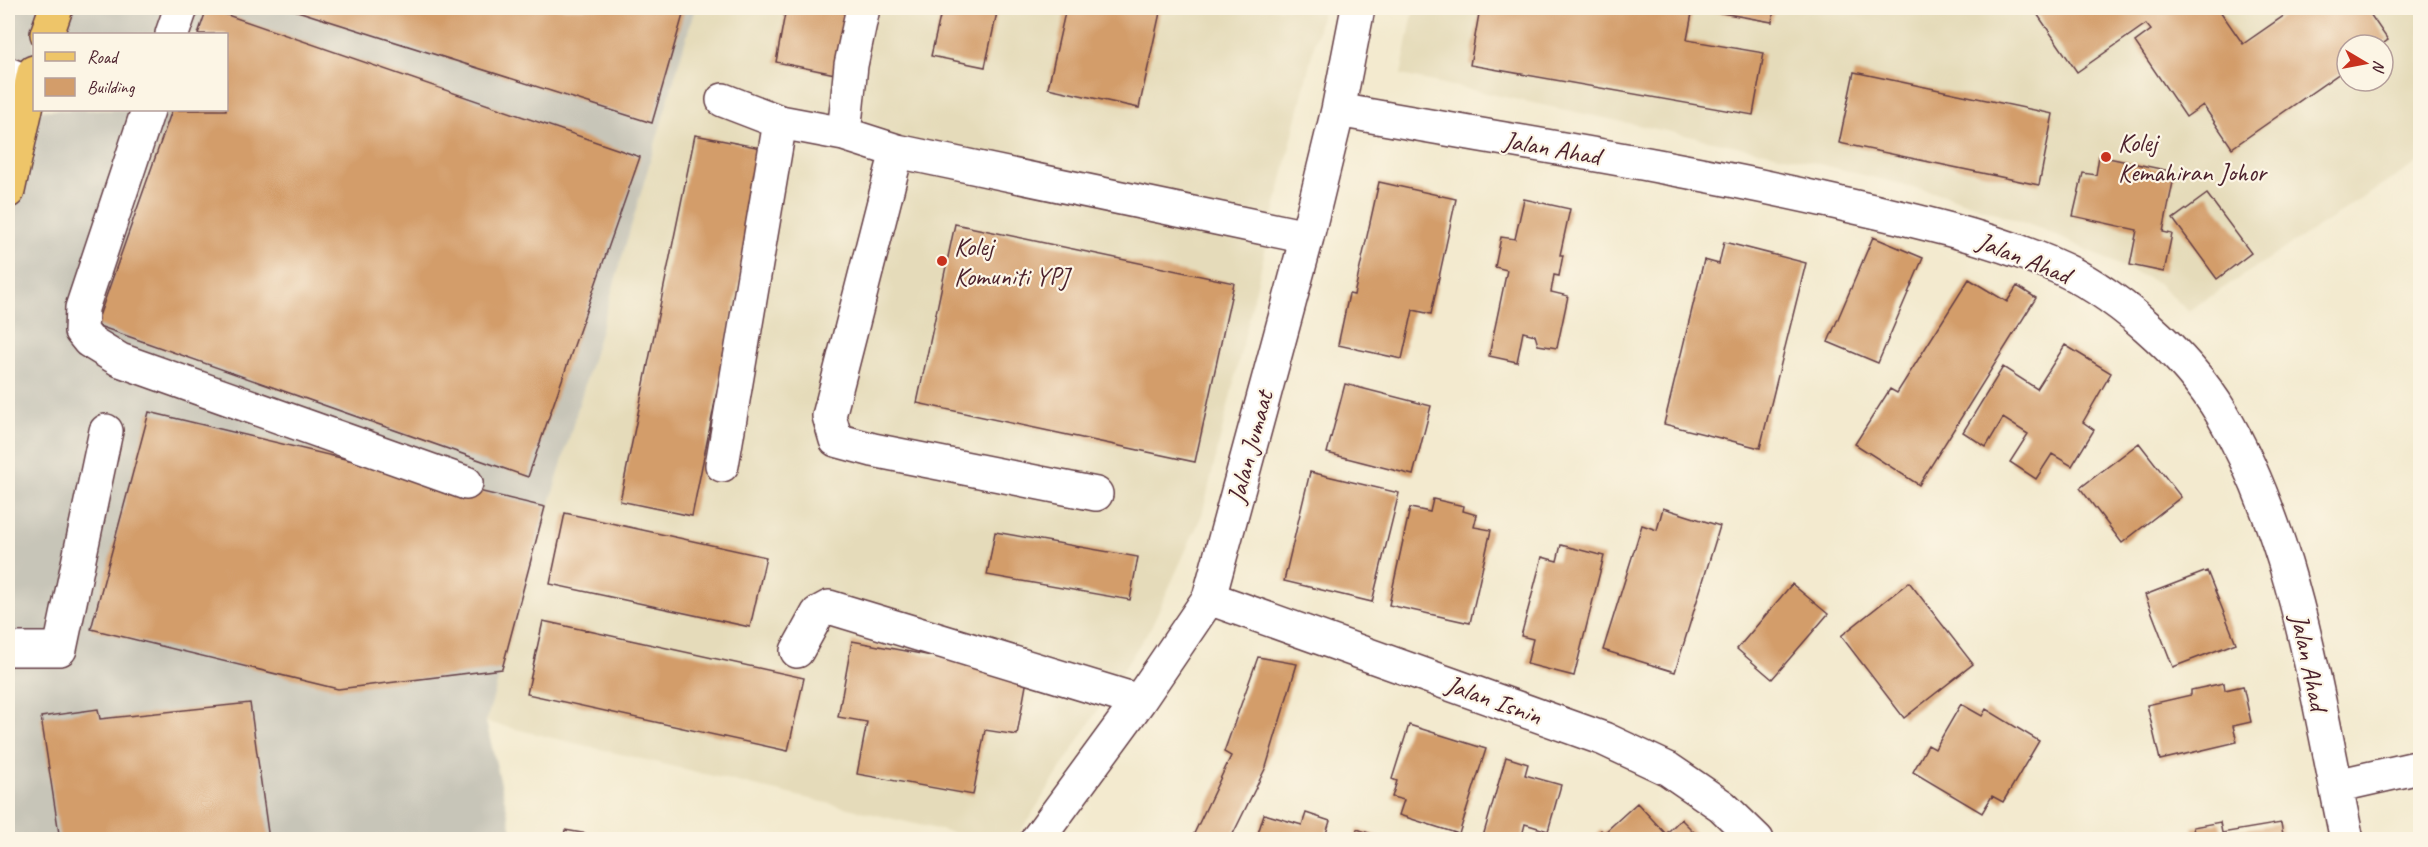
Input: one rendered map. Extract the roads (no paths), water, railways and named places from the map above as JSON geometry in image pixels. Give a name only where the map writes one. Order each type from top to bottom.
[{"type":"main road","points":[[47,33],[56,8]]},
{"type":"main road","points":[[8,191],[24,76]]},
{"type":"street","points":[[172,33],[181,8]]},
{"type":"street","points":[[844,134],[851,65],[863,8]]},
{"type":"street","name":"Jalan Jumaat","points":[[1037,840],[1139,701],[1209,598],[1307,237],[1338,111],[1358,8]]},
{"type":"street","points":[[723,100],[780,122],[844,134],[897,151],[1307,237]]},
{"type":"street","points":[[148,111],[82,308],[81,331],[89,341],[120,360],[466,483]]},
{"type":"street","name":"Jalan Ahad","points":[[1338,111],[1767,186],[1889,214],[1977,238],[2052,264],[2120,304],[2175,351],[2222,413],[2262,495],[2294,596],[2348,840]]},
{"type":"street","points":[[722,465],[780,122]]},
{"type":"street","points":[[897,151],[829,416],[836,440],[873,450],[1096,494]]},
{"type":"street","points":[[8,650],[60,650],[106,431]]},
{"type":"street","name":"Jalan Isnin","points":[[1209,598],[1604,739],[1668,769],[1722,806],[1757,840]]},
{"type":"street","points":[[797,651],[818,613],[829,607],[1139,701]]},
{"type":"street","points":[[2336,786],[2421,766]]},
{"type":"place","name":"Kolej Kemahiran Johor","points":[[2106,157]]},
{"type":"place","name":"Kolej Komuniti YPJ","points":[[942,261]]}]
